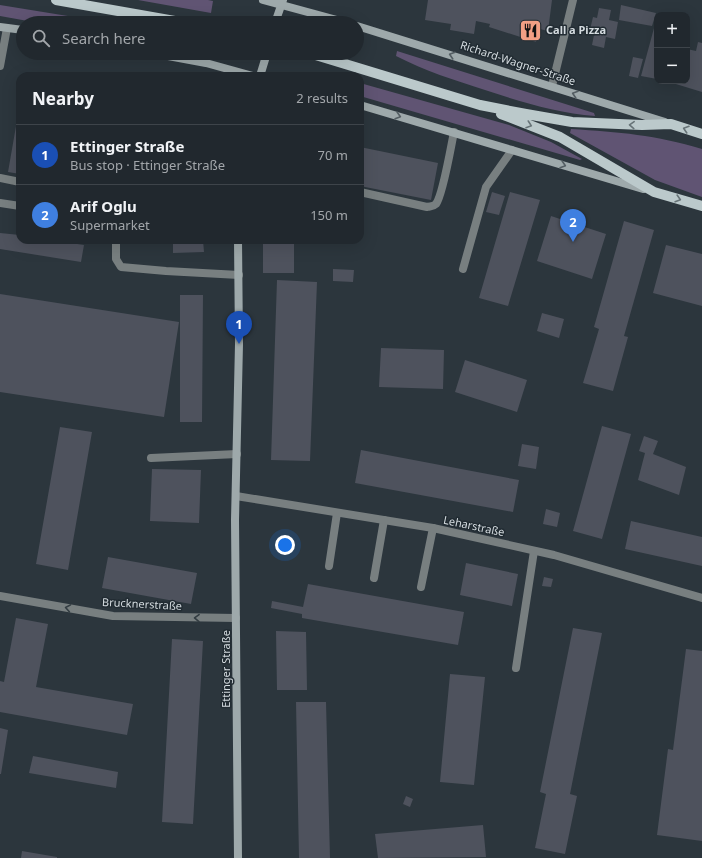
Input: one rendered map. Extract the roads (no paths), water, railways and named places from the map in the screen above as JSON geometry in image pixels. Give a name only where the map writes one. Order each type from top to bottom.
[{"type":"main road","points":[[56,0],[146,16]]},
{"type":"main road","points":[[263,0],[282,2],[326,16]]},
{"type":"main road","points":[[277,16],[282,2]]},
{"type":"main road","points":[[3,27],[16,29]]},
{"type":"main road","name":"Richard-Wagner-Straße","points":[[364,28],[702,134]]},
{"type":"main road","points":[[190,60],[239,72]]},
{"type":"main road","points":[[261,72],[264,60]]},
{"type":"main road","name":"Richard-Wagner-Straße","points":[[332,60],[480,105],[560,137],[654,192]]},
{"type":"main road","name":"Richard-Wagner-Straße","points":[[480,105],[572,122],[642,125],[671,124]]},
{"type":"main road","name":"Richard-Wagner-Straße","points":[[364,106],[702,206]]},
{"type":"main road","name":"Ettinger Straße","points":[[238,244],[236,496],[238,858]]},
{"type":"street","points":[[552,86],[573,0]]},
{"type":"street","points":[[0,66],[3,27]]},
{"type":"street","points":[[364,193],[427,207],[433,206],[437,203],[454,132]]},
{"type":"street","points":[[463,269],[486,187],[512,150]]},
{"type":"street","points":[[0,178],[16,181]]},
{"type":"street","points":[[0,202],[16,205]]},
{"type":"street","points":[[116,244],[116,259],[121,267],[166,272],[239,275]]},
{"type":"street","points":[[151,458],[237,454]]},
{"type":"street","name":"Leharstraße","points":[[236,496],[433,528],[554,555],[702,598]]},
{"type":"street","points":[[329,566],[337,513]]},
{"type":"street","points":[[374,578],[384,520]]},
{"type":"street","points":[[421,587],[433,528]]},
{"type":"street","points":[[516,668],[534,551]]},
{"type":"street","name":"Brucknerstraße","points":[[0,596],[113,616],[236,618]]},
{"type":"place","name":"Call a Pizza","points":[[530,30]]},
{"type":"place","name":"Arif Oglu","points":[[573,242]]},
{"type":"place","name":"Ettinger Straße","points":[[239,344]]}]
